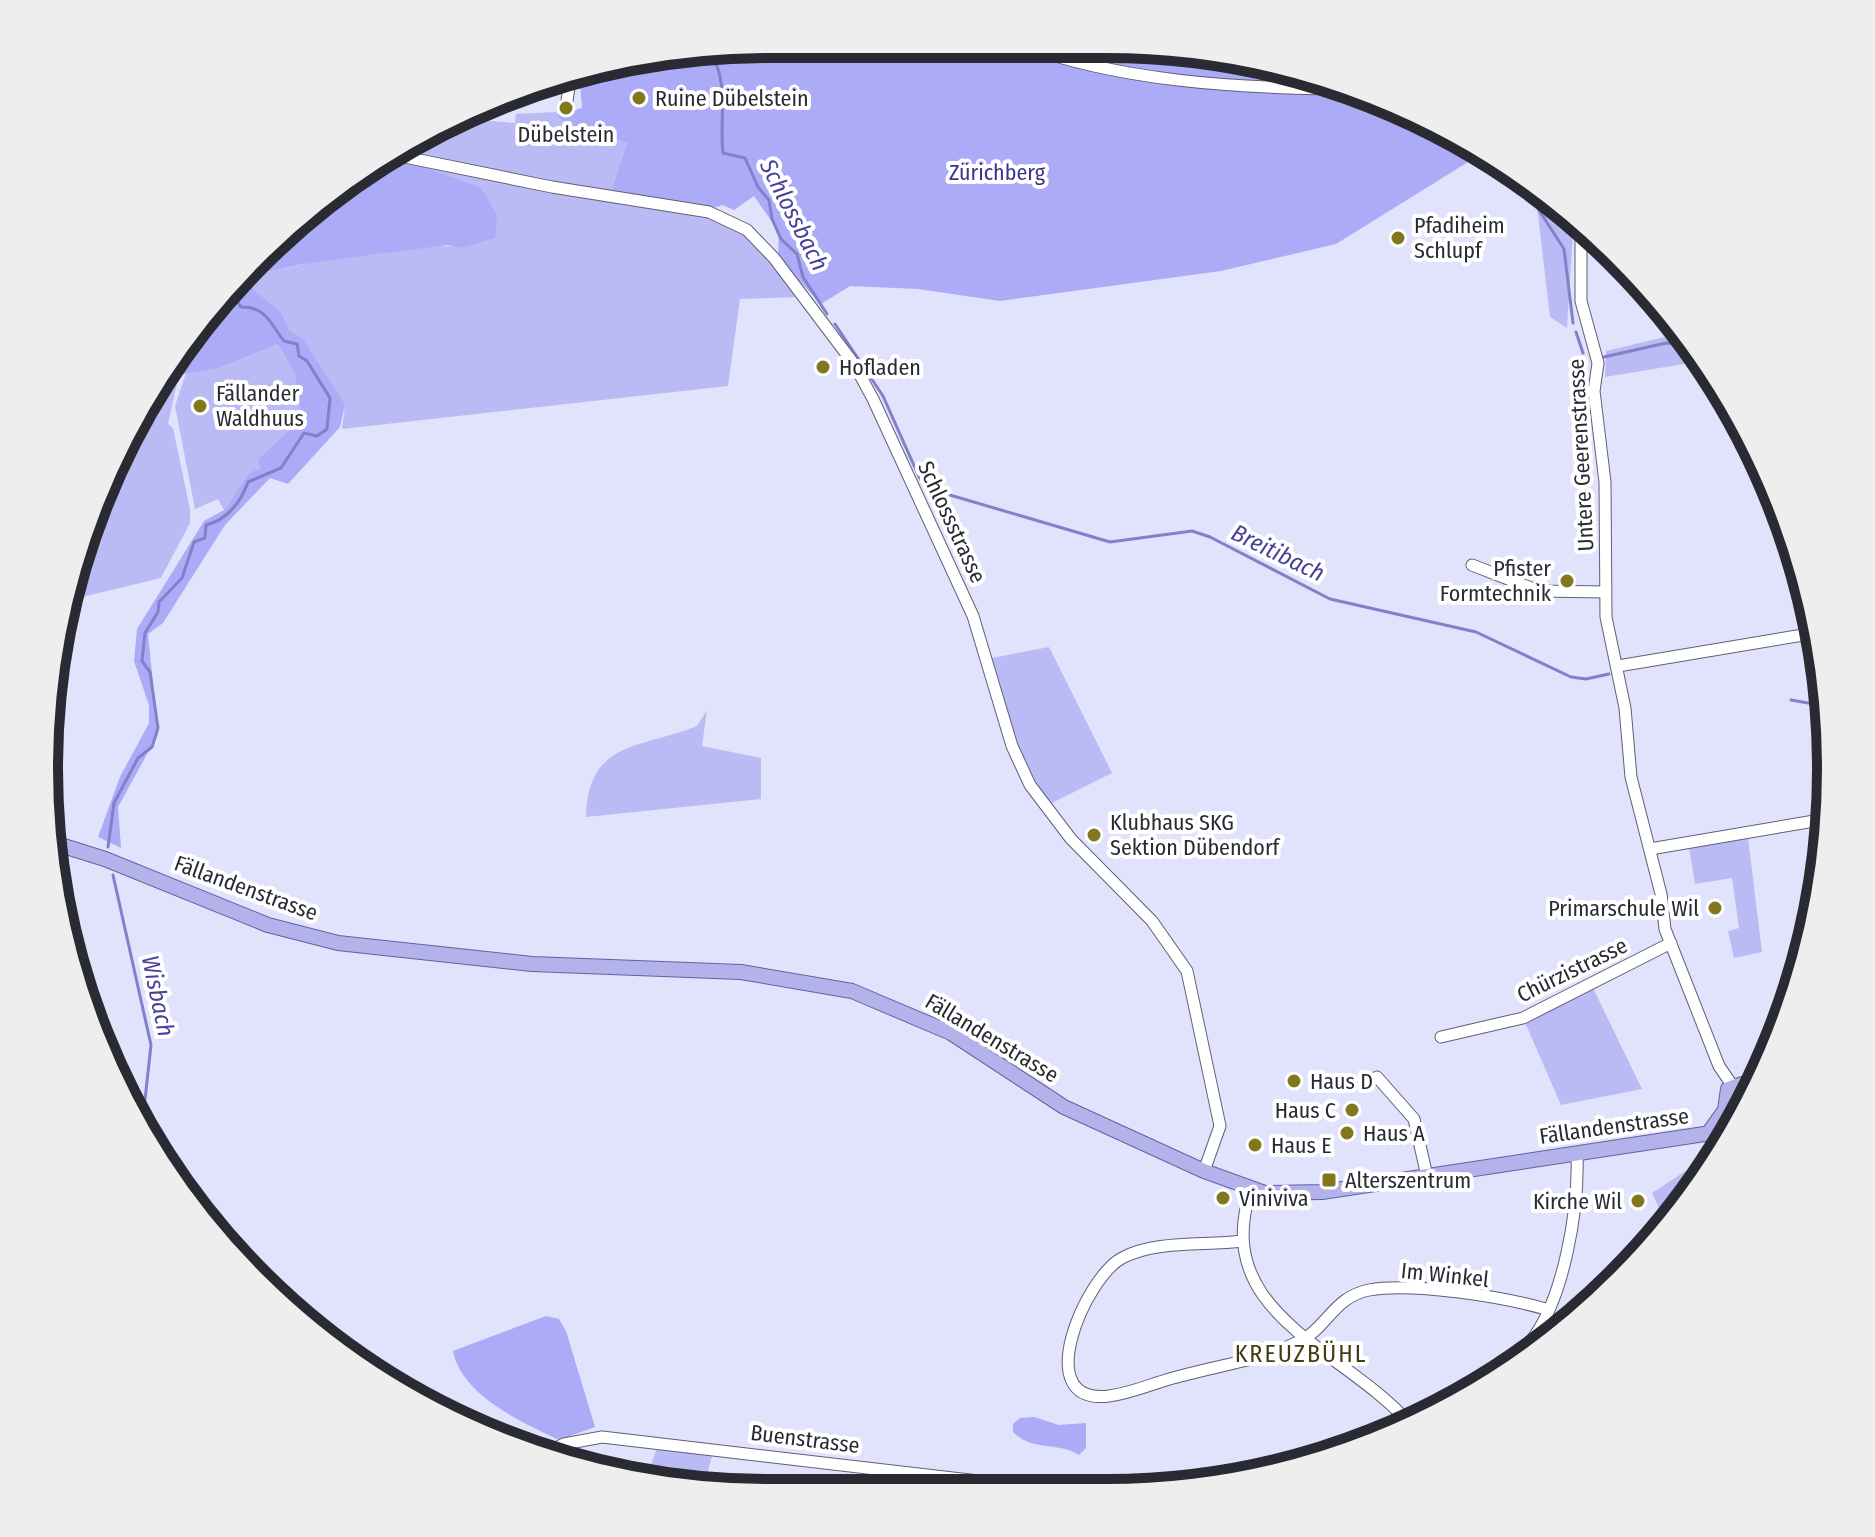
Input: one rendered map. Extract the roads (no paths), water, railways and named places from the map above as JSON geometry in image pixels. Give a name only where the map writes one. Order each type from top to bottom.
[{"type":"main road","name":"Fällandenstrasse","points":[[63,846],[105,859],[268,925],[338,943],[452,958],[532,964],[741,972],[852,991],[951,1033],[1064,1107],[1251,1190],[1299,1194],[1711,1133]]},
{"type":"main road","points":[[1713,1137],[1711,1133],[1725,1110],[1727,1092],[1732,1085],[1743,1085]]},
{"type":"street","points":[[1063,58],[1158,75],[1308,87]]},
{"type":"street","points":[[566,108],[569,87]]},
{"type":"street","name":"Schlossstrasse","points":[[406,157],[552,187],[709,212],[747,230],[774,258],[854,364],[873,399],[973,616],[1012,746],[1030,785],[1071,839],[1152,921],[1187,971],[1220,1126],[1204,1171]]},
{"type":"street","name":"Untere Geerenstrasse","points":[[1581,240],[1582,316],[1598,363],[1594,391],[1606,496],[1607,626],[1618,666],[1634,795],[1650,849],[1671,943],[1719,1066],[1732,1085]]},
{"type":"street","points":[[1472,565],[1539,591],[1605,592]]},
{"type":"street","points":[[1618,666],[1804,635]]},
{"type":"street","points":[[1650,849],[1814,821]]},
{"type":"street","name":"Chürzistrasse","points":[[1441,1037],[1523,1018],[1671,943]]},
{"type":"street","points":[[1377,1077],[1414,1119],[1427,1176]]},
{"type":"street","points":[[1534,1335],[1549,1310],[1572,1223],[1577,1155]]},
{"type":"street","points":[[1251,1190],[1242,1222],[1242,1241],[1251,1273],[1261,1293],[1281,1318],[1305,1339],[1355,1373],[1400,1415]]},
{"type":"street","points":[[1242,1241],[1149,1250],[1112,1264],[1091,1291],[1075,1326],[1068,1361],[1069,1376],[1084,1392],[1105,1397],[1137,1391],[1305,1339]]},
{"type":"street","name":"Im Winkel","points":[[1305,1339],[1339,1304],[1369,1290],[1416,1288],[1549,1310]]},
{"type":"street","name":"Buenstrasse","points":[[558,1447],[602,1437],[961,1479]]},
{"type":"waterway","name":"Schlossbach","points":[[714,61],[722,88],[723,153],[745,158],[758,187],[769,200],[772,219],[781,239],[797,254],[803,277],[827,314]]},
{"type":"waterway","points":[[1535,203],[1564,249],[1573,323]]},
{"type":"waterway","name":"Wisbach","points":[[108,847],[114,803],[138,758],[152,747],[158,728],[150,672],[142,661],[145,633],[158,612],[159,602],[182,578],[194,542],[205,538],[206,525],[214,523],[232,509],[248,482],[281,468],[304,433],[317,436],[327,429],[330,398],[307,361],[299,356],[297,344],[284,341],[262,313],[241,307],[236,298]]},
{"type":"waterway","name":"Breitibach","points":[[835,324],[883,396],[920,479]]},
{"type":"waterway","points":[[1576,332],[1583,353]]},
{"type":"waterway","points":[[1604,357],[1675,343]]},
{"type":"waterway","name":"Breitibach","points":[[926,488],[1110,542],[1192,531],[1210,537],[1330,599],[1476,632],[1571,677],[1586,679],[1609,674]]},
{"type":"waterway","name":"Breitibach","points":[[1791,700],[1813,702]]},
{"type":"waterway","name":"Wisbach","points":[[113,875],[151,1045],[144,1107]]},
{"type":"place","name":"Ruine Dübelstein","points":[[639,98]]},
{"type":"place","name":"Dübelstein","points":[[566,108]]},
{"type":"place","name":"Pfadiheim Schlupf","points":[[1398,238]]},
{"type":"place","name":"Hofladen","points":[[823,367]]},
{"type":"place","name":"Fällander Waldhuus","points":[[200,406]]},
{"type":"place","name":"Pfister Formtechnik","points":[[1567,581]]},
{"type":"place","name":"Klubhaus SKG Sektion Dübendorf","points":[[1094,835]]},
{"type":"place","name":"Primarschule Wil","points":[[1715,908]]},
{"type":"place","name":"Haus D","points":[[1294,1081]]},
{"type":"place","name":"Haus C","points":[[1352,1110]]},
{"type":"place","name":"Haus A","points":[[1347,1133]]},
{"type":"place","name":"Haus E","points":[[1255,1145]]},
{"type":"place","name":"Alterszentrum","points":[[1329,1180]]},
{"type":"place","name":"Viniviva","points":[[1223,1198]]},
{"type":"place","name":"Kirche Wil","points":[[1638,1201]]},
{"type":"district","name":"KREUZBÜHL","points":[[1301,1354]]},
{"type":"park label","name":"Zürichberg","points":[[997,172]]}]
